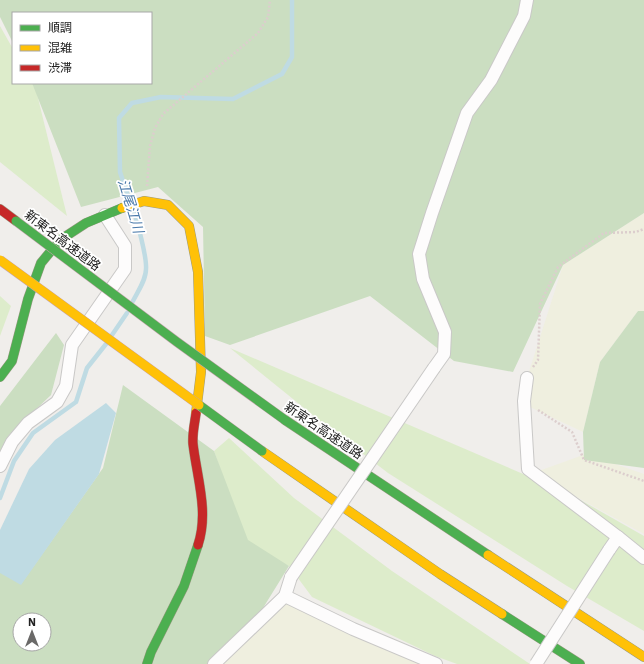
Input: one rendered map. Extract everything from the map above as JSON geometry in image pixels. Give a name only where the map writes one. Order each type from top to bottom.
[{"type":"main road","points":[[0,377],[12,361],[28,299],[41,263],[60,240],[86,223],[144,201],[168,205],[189,226],[198,272],[201,372],[193,442],[202,503],[200,536],[184,586],[151,652],[147,664]]},
{"type":"main road","name":"新東名高速道路","points":[[0,209],[177,342],[284,420],[447,529],[644,657]]},
{"type":"main road","points":[[0,260],[262,451],[440,574],[580,664]]},
{"type":"street","points":[[214,664],[285,596],[291,577],[444,354],[445,332],[423,279],[419,254],[468,113],[491,80],[524,16],[527,0]]},
{"type":"street","points":[[0,466],[12,442],[28,423],[57,402],[66,386],[72,344],[125,269],[125,246],[105,215]]},
{"type":"street","points":[[527,378],[524,401],[528,469],[644,558]]},
{"type":"street","points":[[536,664],[618,537]]},
{"type":"street","points":[[285,596],[353,629],[436,664]]},
{"type":"path","points":[[144,201],[149,179],[150,146],[162,114],[258,33],[268,17],[270,0]]},
{"type":"path","points":[[527,378],[538,360],[540,304],[558,267],[604,233],[636,232],[644,229]]},
{"type":"path","points":[[524,401],[572,432],[584,460],[644,481]]},
{"type":"green space","points":[[0,0],[644,0],[644,213],[563,265],[513,372],[454,361],[370,296],[230,345],[205,336],[203,227],[158,187],[81,207],[32,84],[152,84],[152,12],[12,12],[12,41],[0,17]]},
{"type":"green space","points":[[0,26],[12,47],[12,84],[33,84],[36,90],[67,216],[0,162]]},
{"type":"green space","points":[[644,213],[644,311],[638,311],[600,362],[583,432],[530,407],[527,378],[563,265]]},
{"type":"green space","points":[[0,296],[11,306],[0,336]]},
{"type":"green space","points":[[638,311],[644,311],[644,468],[584,460],[583,432],[600,362]]},
{"type":"green space","points":[[56,333],[64,345],[51,395],[9,435],[0,452],[0,406]]},
{"type":"green space","points":[[230,348],[570,494],[644,536],[644,631],[567,586],[388,473],[319,420]]},
{"type":"green space","points":[[123,385],[214,451],[248,540],[289,566],[263,608],[207,664],[0,664],[0,572],[21,584],[103,468]]},
{"type":"green space","points":[[229,438],[294,498],[392,571],[530,664],[457,664],[435,656],[312,597],[289,566],[247,545],[214,451]]},
{"type":"green space","points":[[586,454],[644,474],[644,534],[533,473]]},
{"type":"green space","points":[[284,603],[420,664],[223,664]]},
{"type":"water","points":[[106,403],[116,413],[99,474],[21,585],[0,573],[0,530],[29,469],[55,440]]},
{"type":"waterway","name":"江尾江川","points":[[130,202],[120,172],[119,118],[132,103],[161,97],[233,99],[282,74],[292,57],[292,0]]},
{"type":"waterway","name":"江尾江川","points":[[133,209],[146,263],[146,273],[133,301]]},
{"type":"waterway","name":"江尾江川","points":[[112,335],[127,313]]},
{"type":"waterway","name":"江尾江川","points":[[0,498],[14,461],[33,433],[76,402],[87,368],[106,344]]},
{"type":"traffic: fast","points":[[0,377],[12,361],[28,299],[41,263],[60,240],[86,223],[122,208]]},
{"type":"traffic: fast","points":[[16,221],[177,342],[285,420]]},
{"type":"traffic: fast","points":[[199,405],[262,451]]},
{"type":"traffic: fast","points":[[285,420],[488,555]]},
{"type":"traffic: fast","points":[[147,664],[151,652],[184,586],[198,545]]},
{"type":"traffic: fast","points":[[502,614],[580,664]]},
{"type":"traffic: slow","points":[[122,208],[144,201],[168,205],[189,226],[198,272],[201,372],[196,413]]},
{"type":"traffic: slow","points":[[0,260],[199,405]]},
{"type":"traffic: slow","points":[[262,451],[440,574],[502,614]]},
{"type":"traffic: slow","points":[[488,555],[644,657]]},
{"type":"traffic: jam","points":[[0,209],[16,221]]},
{"type":"traffic: jam","points":[[196,413],[193,444],[202,508],[201,533],[198,545]]}]
